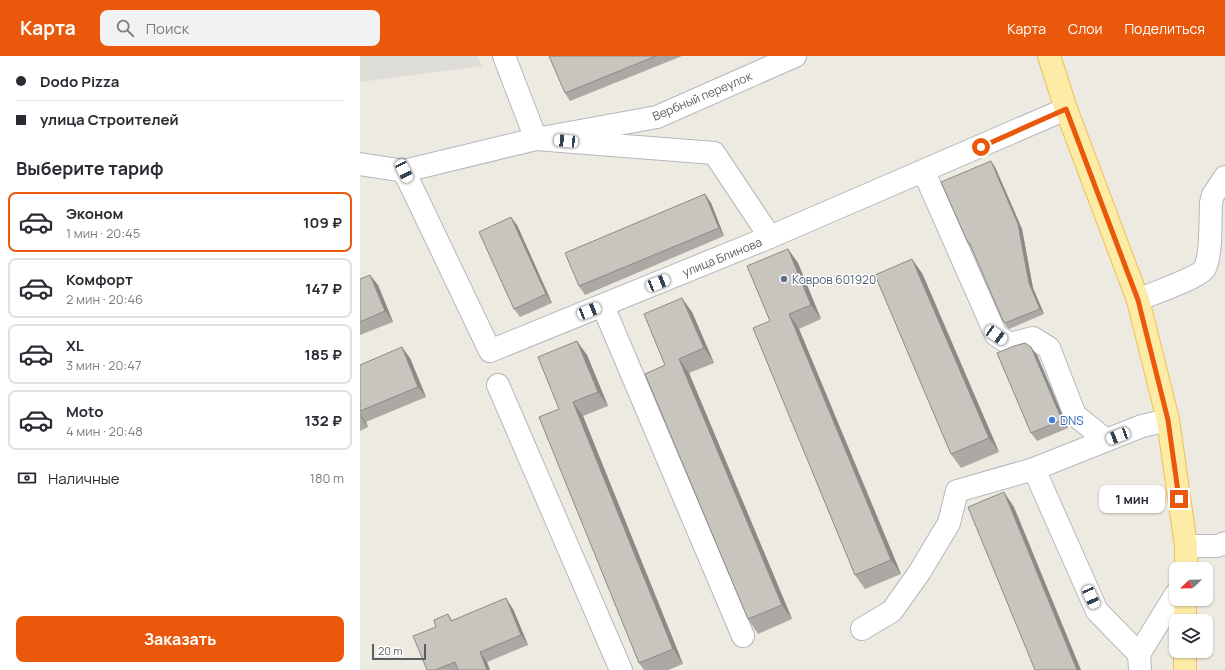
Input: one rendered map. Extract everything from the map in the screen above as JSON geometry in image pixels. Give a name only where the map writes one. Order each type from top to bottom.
[{"type":"main road","points":[[1049,56],[1066,109],[1138,300],[1168,420],[1186,546],[1186,562]]},
{"type":"main road","points":[[1185,658],[1185,670]]},
{"type":"street","points":[[504,56],[536,139]]},
{"type":"street","name":"Вербный переулок","points":[[536,139],[657,117],[795,56]]},
{"type":"street","name":"улица Блинова","points":[[404,171],[490,352],[770,238],[1066,109]]},
{"type":"street","points":[[360,164],[404,171],[536,139],[714,153],[770,238]]},
{"type":"street","points":[[924,172],[996,335],[1010,344],[1033,338],[1049,348],[1076,415],[1106,440]]},
{"type":"street","points":[[1138,300],[1195,276],[1204,269],[1208,258],[1211,203],[1213,195],[1225,177]]},
{"type":"street","points":[[603,306],[743,636]]},
{"type":"street","points":[[498,385],[621,670]]},
{"type":"street","points":[[862,629],[892,611],[919,573],[949,523],[957,490],[1034,469],[1142,426],[1168,420]]},
{"type":"street","points":[[1034,469],[1097,611],[1139,662],[1169,606]]},
{"type":"street","points":[[1186,546],[1217,546],[1225,543]]},
{"type":"shaded area","points":[[360,56],[477,56],[482,66],[360,82]]},
{"type":"building","points":[[549,56],[656,56],[565,93]]},
{"type":"building","points":[[991,161],[1018,224],[1029,283],[1040,309],[1005,323],[941,182]]},
{"type":"building","points":[[705,194],[719,228],[579,286],[565,253]]},
{"type":"building","points":[[511,217],[546,294],[514,309],[479,232]]},
{"type":"building","points":[[788,249],[811,305],[789,314],[891,560],[855,575],[753,328],[770,321],[747,266]]},
{"type":"building","points":[[912,259],[989,438],[951,454],[875,275]]},
{"type":"building","points":[[370,275],[385,311],[360,322],[360,279]]},
{"type":"building","points":[[682,298],[704,348],[679,359],[782,605],[748,619],[645,374],[665,365],[644,314]]},
{"type":"building","points":[[577,341],[598,392],[573,402],[673,649],[639,663],[539,417],[559,409],[538,357]]},
{"type":"building","points":[[1025,343],[1031,347],[1062,420],[1031,433],[997,353]]},
{"type":"building","points":[[402,347],[418,387],[360,411],[360,365]]},
{"type":"building","points":[[1004,492],[1077,670],[1035,670],[968,507]]},
{"type":"building","points":[[506,598],[521,635],[480,652],[487,670],[458,670],[455,662],[435,670],[427,670],[413,636],[436,627],[434,620],[448,614],[451,621]]},
{"type":"place","name":"Ковров 601920","points":[[784,279]]},
{"type":"place","name":"DNS","points":[[1052,420]]},
{"type":"route","points":[[981,147],[1066,109],[1135,289],[1168,420],[1179,499]]}]
